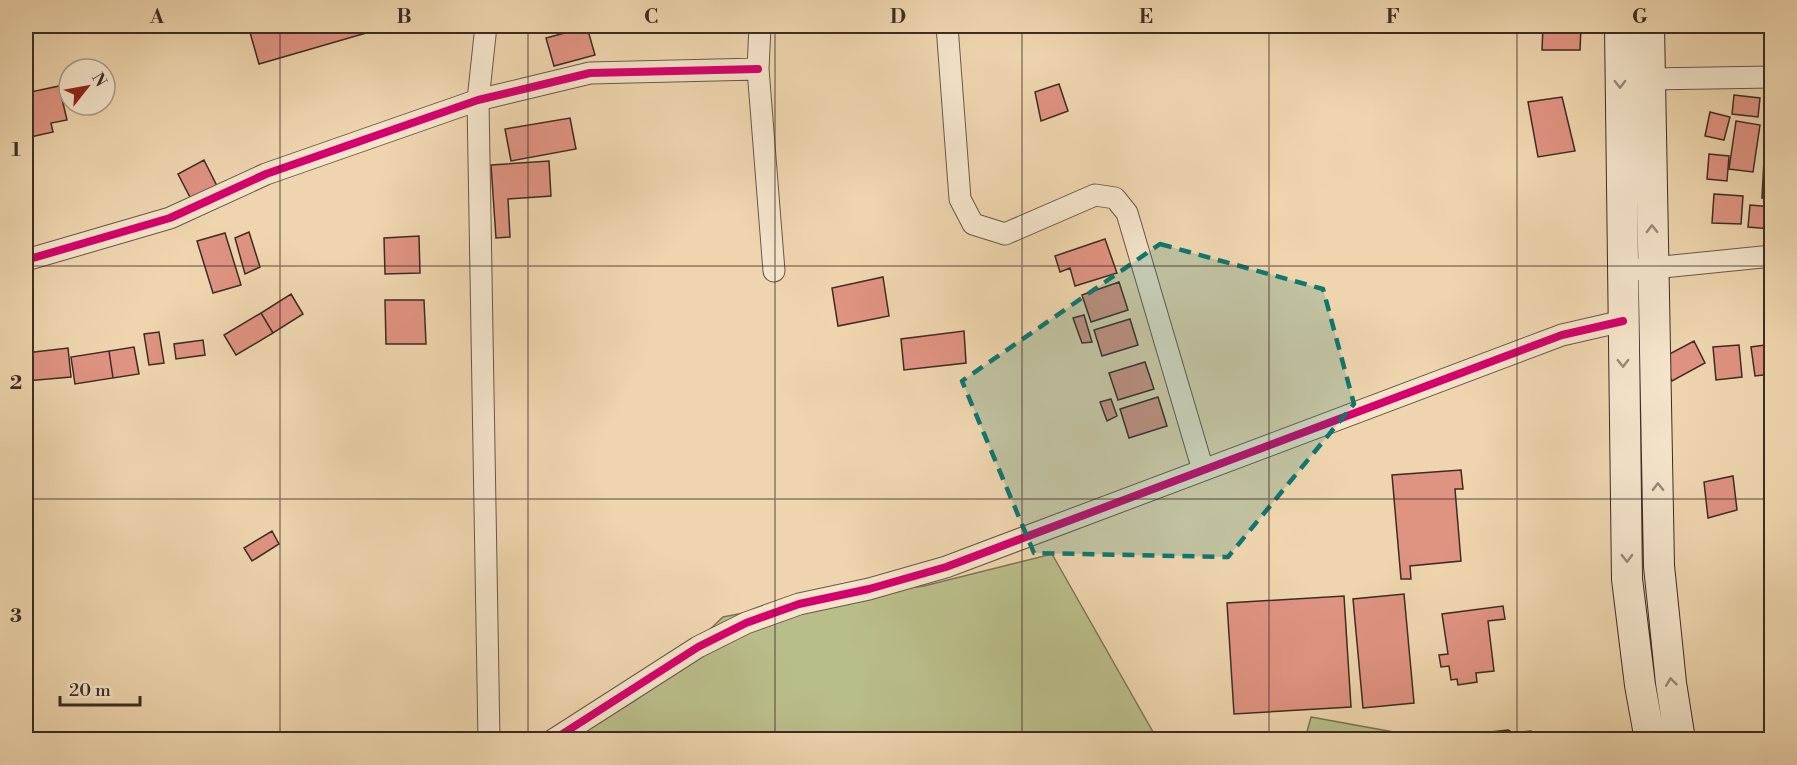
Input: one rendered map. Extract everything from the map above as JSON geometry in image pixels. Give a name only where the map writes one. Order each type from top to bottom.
[{"type":"main road","points":[[1620,26],[1627,579],[1640,685],[1650,740]]},
{"type":"main road","points":[[1649,26],[1659,566],[1671,683],[1680,740]]},
{"type":"street","points":[[486,26],[478,100],[489,740]]},
{"type":"street","points":[[760,26],[758,69],[774,271]]},
{"type":"street","points":[[946,26],[960,199],[973,224],[1005,234],[1095,195],[1115,198],[1127,213],[1203,470]]},
{"type":"street","points":[[26,260],[170,218],[266,174],[478,100],[590,73],[758,69]]},
{"type":"street","points":[[1650,79],[1772,77]]},
{"type":"street","points":[[1623,271],[1772,256]]},
{"type":"street","points":[[554,740],[698,647],[746,623],[799,604],[869,590],[946,567],[1562,335],[1623,321]]},
{"type":"highlighted area","points":[[1160,244],[1323,289],[1354,404],[1228,557],[1034,553],[962,381]]},
{"type":"green space","points":[[1052,554],[1157,739],[568,740],[636,700],[723,617],[794,603],[924,586]]},
{"type":"green space","points":[[1311,717],[1399,733],[1400,739],[1305,739]]},
{"type":"building","points":[[261,26],[379,26],[380,29],[259,64],[249,29]]},
{"type":"building","points":[[1543,26],[1581,26],[1580,50],[1542,50]]},
{"type":"building","points":[[587,27],[595,55],[554,66],[546,38]]},
{"type":"building","points":[[1059,84],[1068,111],[1041,121],[1035,92]]},
{"type":"building","points":[[57,86],[57,117],[66,117],[67,120],[51,123],[53,132],[26,138],[26,93]]},
{"type":"building","points":[[1734,95],[1760,98],[1758,117],[1732,114]]},
{"type":"building","points":[[1562,97],[1575,151],[1538,157],[1528,102]]},
{"type":"building","points":[[1710,112],[1730,117],[1724,140],[1705,136]]},
{"type":"building","points":[[570,118],[576,149],[511,161],[505,129]]},
{"type":"building","points":[[1736,121],[1760,125],[1753,172],[1729,169]]},
{"type":"building","points":[[1765,140],[1772,141],[1772,199],[1762,198]]},
{"type":"building","points":[[1709,154],[1729,156],[1727,181],[1707,179]]},
{"type":"building","points":[[204,160],[218,188],[192,201],[178,174]]},
{"type":"building","points":[[549,161],[551,196],[508,199],[510,237],[496,238],[491,165]]},
{"type":"building","points":[[1714,194],[1743,196],[1741,224],[1712,223]]},
{"type":"building","points":[[1750,205],[1772,207],[1772,229],[1748,227]]},
{"type":"building","points":[[249,232],[260,267],[245,274],[235,238]]},
{"type":"building","points":[[225,233],[241,285],[213,293],[197,241]]},
{"type":"building","points":[[419,236],[420,273],[385,274],[384,238]]},
{"type":"building","points":[[1105,239],[1117,273],[1075,286],[1070,268],[1060,272],[1055,256]]},
{"type":"building","points":[[883,277],[889,316],[838,326],[832,288]]},
{"type":"building","points":[[1119,282],[1128,310],[1091,322],[1082,295]]},
{"type":"building","points":[[291,294],[303,314],[273,333],[261,313]]},
{"type":"building","points":[[385,300],[424,300],[426,344],[386,344]]},
{"type":"building","points":[[261,313],[273,333],[236,355],[224,335]]},
{"type":"building","points":[[1084,315],[1092,342],[1082,343],[1073,318]]},
{"type":"building","points":[[1130,319],[1138,345],[1102,356],[1094,330]]},
{"type":"building","points":[[964,331],[966,363],[904,370],[901,339]]},
{"type":"building","points":[[159,332],[164,363],[149,365],[144,334]]},
{"type":"building","points":[[203,340],[205,355],[176,359],[174,344]]},
{"type":"building","points":[[1694,341],[1705,363],[1672,381],[1660,359]]},
{"type":"building","points":[[1772,344],[1772,374],[1755,376],[1751,347]]},
{"type":"building","points":[[1739,345],[1742,377],[1716,380],[1713,347]]},
{"type":"building","points":[[134,347],[139,374],[113,378],[109,351]]},
{"type":"building","points":[[68,348],[71,377],[26,381],[26,353]]},
{"type":"building","points":[[109,351],[113,378],[75,384],[71,357]]},
{"type":"building","points":[[1145,362],[1154,389],[1118,400],[1109,373]]},
{"type":"building","points":[[1158,397],[1167,426],[1129,438],[1120,409]]},
{"type":"building","points":[[1111,399],[1117,416],[1107,421],[1100,402]]},
{"type":"building","points":[[1461,470],[1463,489],[1455,489],[1461,561],[1410,566],[1411,579],[1401,579],[1392,475]]},
{"type":"building","points":[[1733,476],[1737,510],[1708,518],[1704,482]]},
{"type":"building","points":[[272,531],[279,544],[252,561],[244,548]]},
{"type":"building","points":[[1404,594],[1414,703],[1363,708],[1353,599]]},
{"type":"building","points":[[1344,596],[1351,707],[1234,714],[1227,603]]},
{"type":"building","points":[[1503,606],[1505,619],[1488,621],[1494,671],[1476,673],[1477,682],[1458,685],[1457,679],[1451,680],[1449,666],[1441,667],[1439,655],[1448,654],[1442,614]]},
{"type":"building","points":[[1508,730],[1513,733],[1531,731],[1532,740],[1454,740],[1454,736]]},
{"type":"cycle path","points":[[26,260],[170,218],[266,174],[478,100],[590,73],[758,69]]},
{"type":"cycle path","points":[[553,740],[698,647],[746,623],[799,604],[869,589],[946,567],[1562,335],[1623,321]]}]
